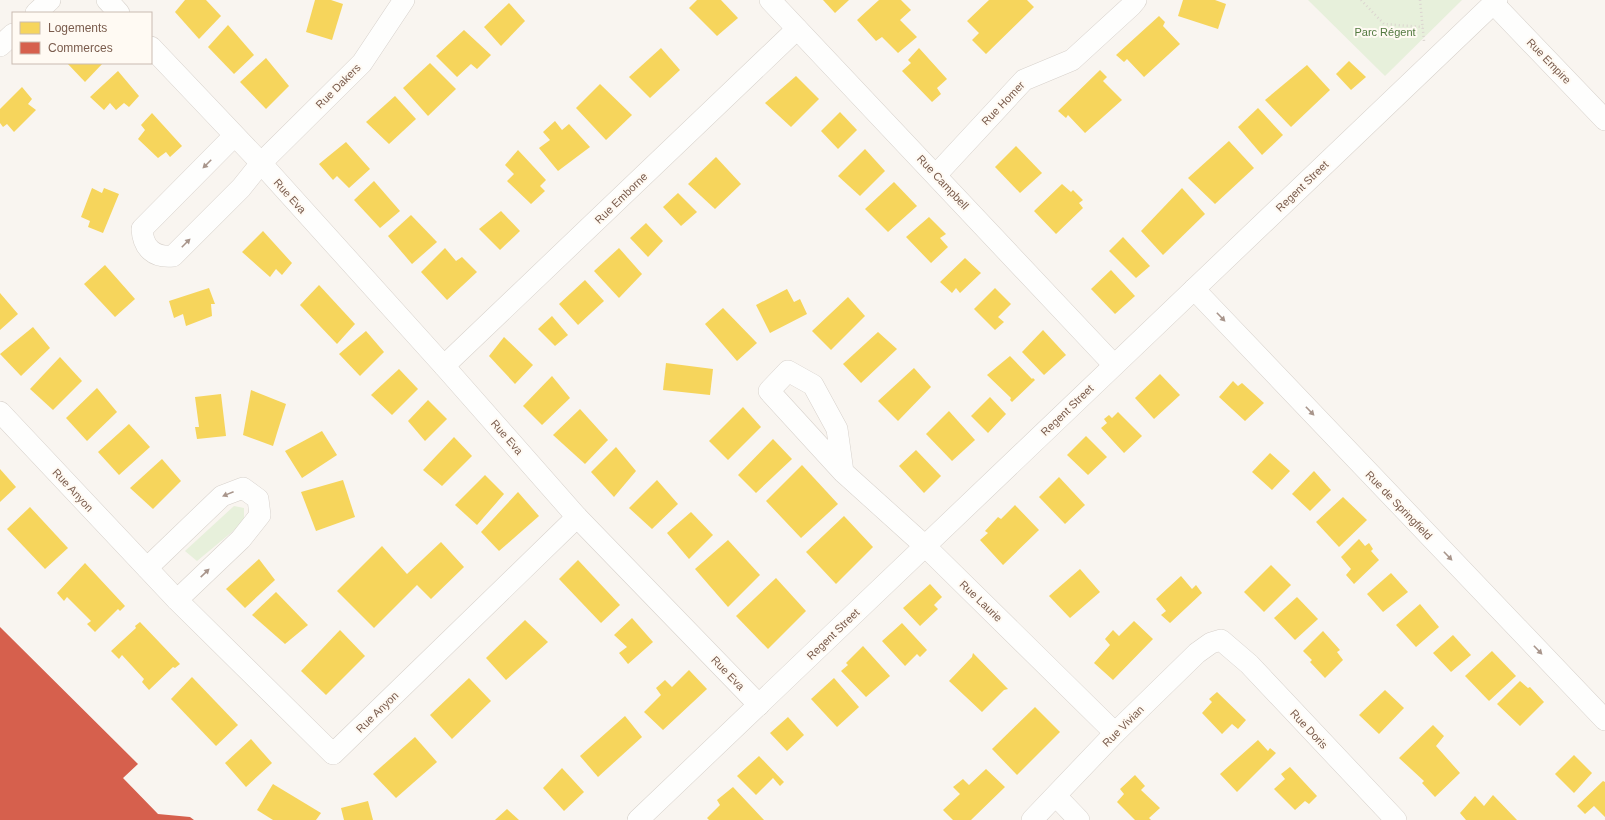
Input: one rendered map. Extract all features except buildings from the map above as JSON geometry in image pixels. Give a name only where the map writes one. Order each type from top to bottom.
[{"type":"street","points":[[37,12],[50,0]]},
{"type":"street","points":[[107,0],[118,12]]},
{"type":"street","name":"Rue Dakers","points":[[260,163],[362,63],[404,0]]},
{"type":"street","name":"Rue Campbell","points":[[770,0],[1114,365]]},
{"type":"street","name":"Rue Homer","points":[[936,175],[1024,80],[1072,60],[1132,6],[1136,0]]},
{"type":"street","name":"Regent Street","points":[[638,820],[1495,2]]},
{"type":"street","name":"Rue Empire","points":[[1495,2],[1605,120]]},
{"type":"street","name":"Rue Emborne","points":[[444,366],[797,30]]},
{"type":"street","points":[[0,46],[12,35]]},
{"type":"street","name":"Rue Eva","points":[[152,48],[260,163],[444,366],[577,517],[759,705]]},
{"type":"street","points":[[234,136],[142,229],[142,239],[149,250],[163,257],[173,256],[241,188],[260,163]]},
{"type":"street","name":"Rue de Springfield","points":[[1194,289],[1605,720]]},
{"type":"street","name":"Rue Anyon","points":[[0,412],[177,600],[333,754],[577,517]]},
{"type":"street","name":"Rue Laurie","points":[[843,472],[925,546],[1115,733]]},
{"type":"street","points":[[147,568],[222,496],[243,488],[258,499],[260,515],[241,539],[177,600]]},
{"type":"street","name":"Rue Vivian","points":[[1032,820],[1115,733],[1197,653],[1211,643],[1221,640]]},
{"type":"street","name":"Rue Doris","points":[[1221,640],[1249,664],[1396,820]]},
{"type":"street","points":[[1056,796],[1079,820]]},
{"type":"path","points":[[1362,0],[1384,24],[1423,27]]},
{"type":"path","points":[[1420,0],[1427,66]]},
{"type":"green space","name":"Parc Régent","points":[[1308,0],[1462,0],[1385,76]]},
{"type":"green space","points":[[234,506],[244,508],[244,522],[197,561],[185,551]]}]
